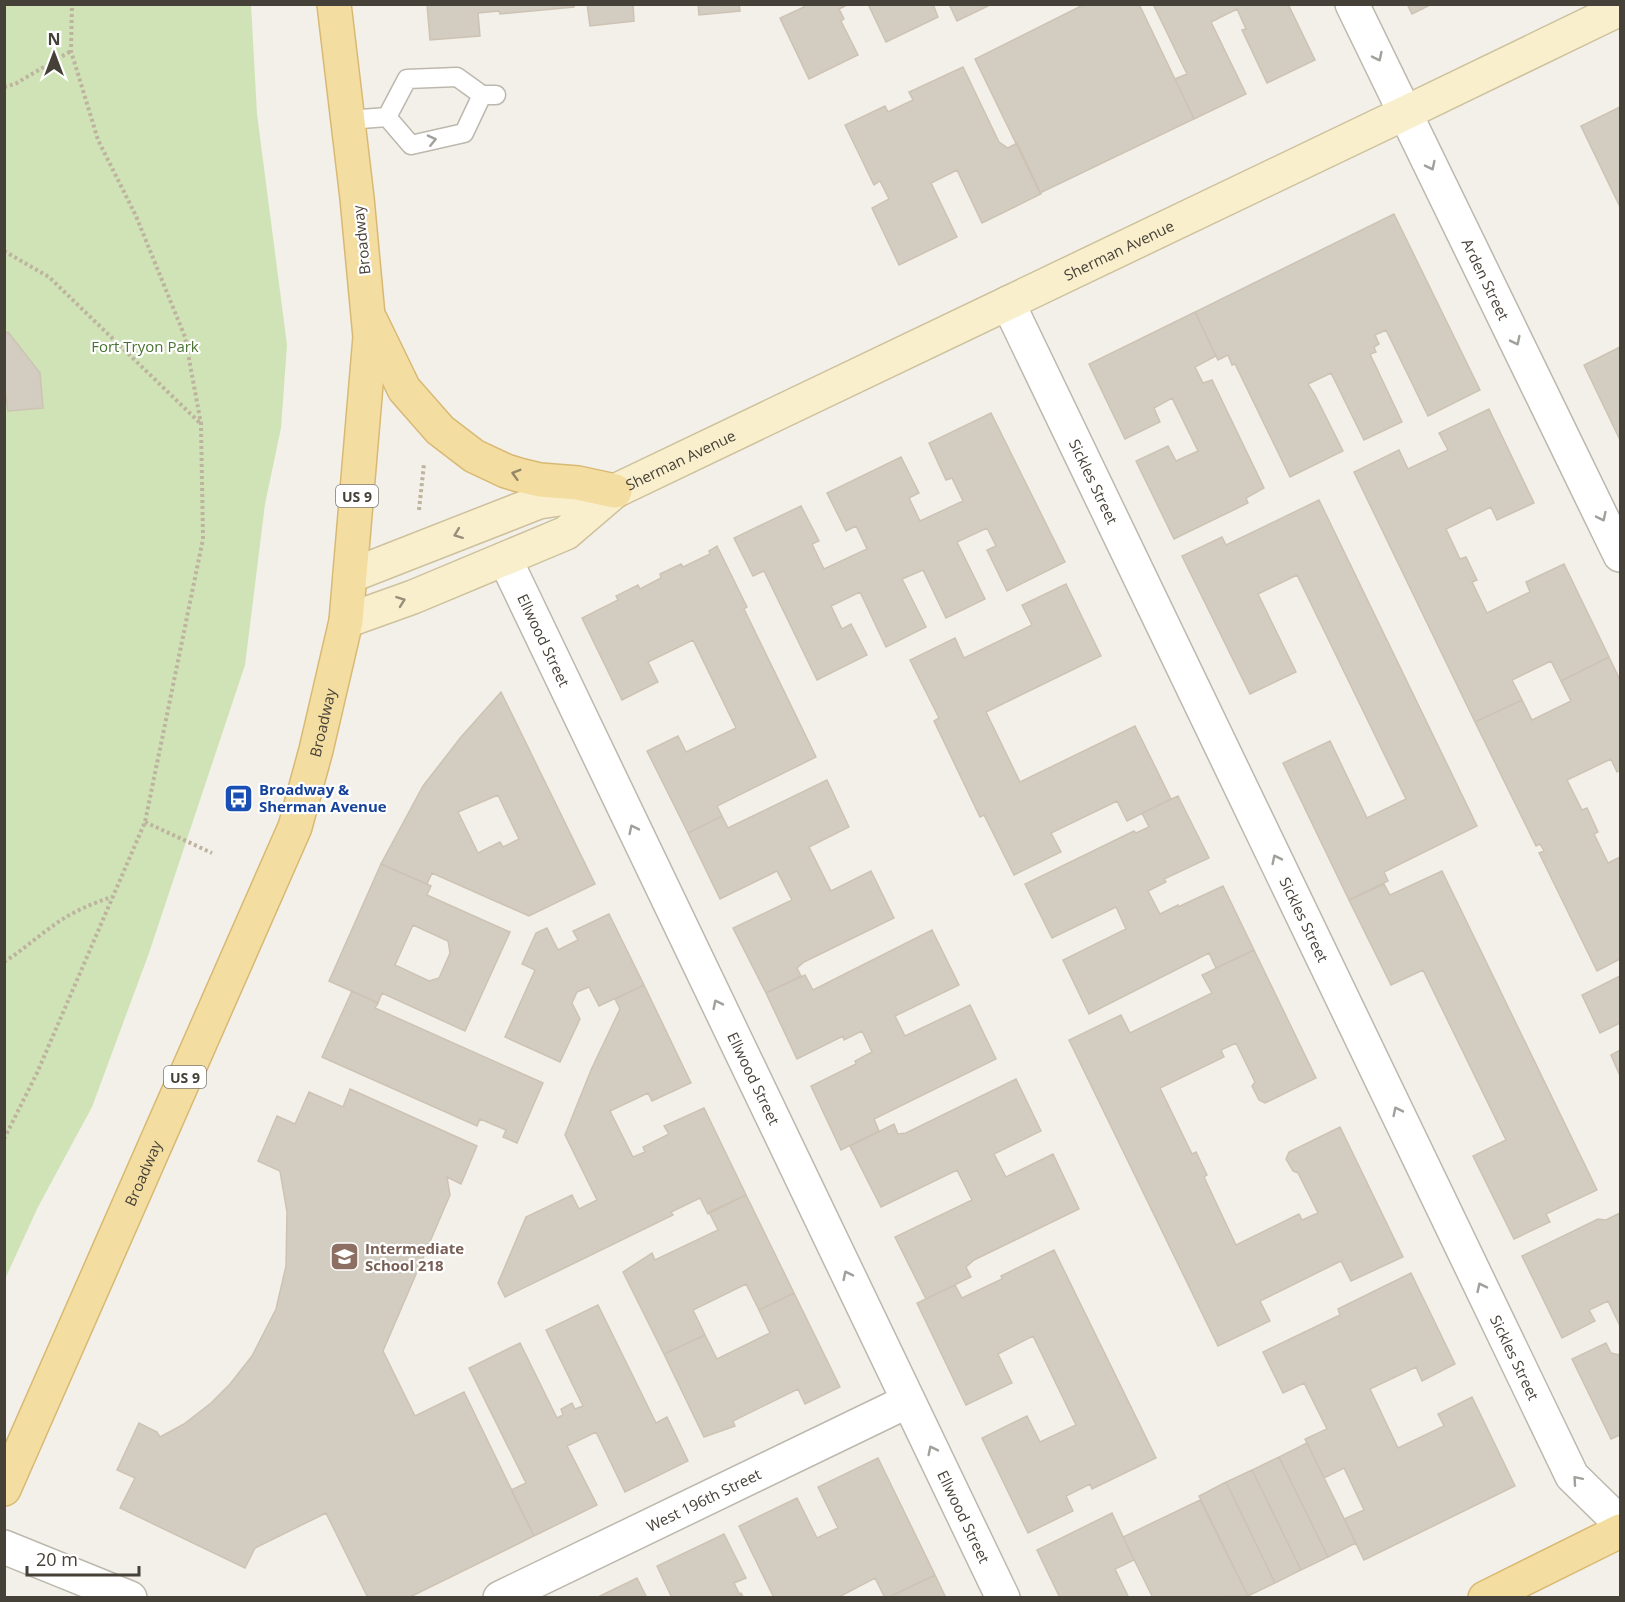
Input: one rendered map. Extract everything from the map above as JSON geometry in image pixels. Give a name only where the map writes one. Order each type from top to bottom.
[{"type":"main road","name":"Broadway","points":[[4,1489],[295,827],[316,750],[346,621],[368,360],[369,317],[334,4]]},
{"type":"main road","name":"Sherman Avenue","points":[[346,621],[413,597],[566,533],[615,491],[1620,9]]},
{"type":"main road","points":[[369,317],[404,389],[440,430],[474,456],[519,475],[540,480],[578,483],[615,491]]},
{"type":"main road","name":"Sherman Avenue","points":[[350,576],[539,502],[615,491]]},
{"type":"main road","points":[[1485,1598],[1620,1531]]},
{"type":"street","name":"Arden Street","points":[[1352,4],[1620,555]]},
{"type":"street","name":"Sickles Street","points":[[1008,303],[1572,1476],[1620,1523]]},
{"type":"street","name":"Ellwood Street","points":[[505,559],[1003,1598]]},
{"type":"street","name":"West 196th Street","points":[[500,1598],[908,1401]]},
{"type":"street","points":[[4,1547],[130,1598]]},
{"type":"lane","points":[[457,77],[489,95],[464,133],[411,145],[387,117],[407,79],[457,77]]},
{"type":"lane","points":[[348,120],[387,117]]},
{"type":"path","points":[[4,1139],[37,1073],[145,822],[203,539],[201,424],[185,337],[136,216],[98,140],[71,51],[72,4]]},
{"type":"path","points":[[4,87],[15,84],[71,51]]},
{"type":"path","points":[[4,251],[49,277],[201,424]]},
{"type":"path","points":[[418,520],[425,454]]},
{"type":"path","points":[[145,822],[212,853]]},
{"type":"path","points":[[4,962],[58,922],[88,905],[112,897]]},
{"type":"green space","name":"Fort Tryon Park","points":[[5,5],[251,5],[257,114],[287,345],[281,428],[265,504],[245,665],[149,953],[92,1107],[38,1207],[5,1279]]},
{"type":"building","points":[[427,4],[574,4],[574,7],[500,14],[499,11],[478,13],[480,36],[430,40]]},
{"type":"building","points":[[587,4],[633,4],[634,21],[590,26]]},
{"type":"building","points":[[698,4],[739,4],[740,11],[699,15]]},
{"type":"building","points":[[803,4],[849,4],[839,9],[844,19],[841,21],[858,55],[809,79],[780,18],[804,7]]},
{"type":"building","points":[[868,4],[933,4],[938,17],[886,42]]},
{"type":"building","points":[[949,4],[992,4],[957,21]]},
{"type":"building","points":[[1085,4],[1139,4],[1194,119],[1040,193],[975,59]]},
{"type":"building","points":[[1153,4],[1288,4],[1315,60],[1267,83],[1242,30],[1246,29],[1237,9],[1211,22],[1246,94],[1194,119],[1175,79],[1187,74]]},
{"type":"building","points":[[1407,4],[1432,4],[1412,14]]},
{"type":"building","points":[[963,67],[999,142],[1008,148],[1017,143],[1041,194],[982,223],[957,170],[931,183],[957,237],[899,265],[872,208],[889,199],[880,181],[874,185],[845,125],[885,106],[888,112],[913,100],[909,92]]},
{"type":"building","points":[[1620,107],[1620,207],[1581,126]]},
{"type":"building","points":[[1394,214],[1480,390],[1428,416],[1386,330],[1375,335],[1379,344],[1374,347],[1376,352],[1370,354],[1402,422],[1364,440],[1331,373],[1308,384],[1343,451],[1290,477],[1235,364],[1232,365],[1228,355],[1218,360],[1195,312]]},
{"type":"building","points":[[1195,312],[1216,356],[1195,367],[1203,383],[1212,380],[1264,488],[1246,498],[1248,503],[1174,539],[1136,461],[1168,446],[1176,461],[1198,451],[1172,398],[1154,408],[1160,422],[1125,439],[1089,364]]},
{"type":"building","points":[[8,332],[40,373],[43,408],[8,411],[4,383],[4,334]]},
{"type":"building","points":[[1620,347],[1620,440],[1584,365]]},
{"type":"building","points":[[1489,409],[1534,503],[1497,520],[1491,507],[1446,529],[1460,559],[1466,557],[1477,580],[1472,582],[1487,613],[1530,592],[1526,582],[1564,564],[1609,657],[1561,681],[1551,661],[1512,680],[1522,700],[1475,722],[1354,472],[1399,450],[1408,469],[1448,450],[1439,433]]},
{"type":"building","points":[[991,413],[1065,562],[1007,591],[987,550],[996,546],[987,528],[957,542],[985,599],[946,618],[923,570],[902,579],[926,627],[886,647],[860,592],[831,606],[842,629],[851,624],[867,655],[817,680],[764,571],[753,576],[734,538],[801,506],[819,541],[812,544],[824,569],[867,549],[856,526],[846,531],[827,493],[901,457],[919,493],[909,498],[920,521],[963,501],[952,478],[946,480],[929,443]]},
{"type":"building","points":[[1319,500],[1477,826],[1384,872],[1388,881],[1349,900],[1283,763],[1330,741],[1367,818],[1406,799],[1297,575],[1258,594],[1296,672],[1250,694],[1182,556],[1222,537],[1226,545]]},
{"type":"building","points":[[717,546],[747,607],[744,609],[816,757],[717,806],[722,816],[688,833],[647,751],[678,736],[686,752],[736,728],[693,640],[648,662],[658,682],[622,700],[582,618],[618,600],[616,596],[638,585],[640,589],[661,578],[660,574],[681,564],[683,567],[710,554],[709,551]]},
{"type":"building","points":[[1066,584],[1101,656],[986,712],[1020,782],[1135,726],[1171,799],[1127,821],[1117,801],[1051,833],[1061,852],[1014,875],[984,815],[980,817],[934,721],[939,718],[910,660],[955,638],[964,658],[1032,625],[1022,605]]},
{"type":"building","points":[[1609,657],[1620,680],[1620,770],[1617,772],[1611,759],[1567,780],[1582,810],[1587,808],[1598,832],[1594,834],[1608,863],[1620,857],[1620,959],[1597,971],[1539,853],[1544,851],[1540,844],[1536,846],[1475,722],[1522,700],[1532,720],[1565,704],[1571,701],[1561,681]]},
{"type":"building","points":[[501,692],[595,884],[529,916],[432,873],[427,884],[381,864],[423,786],[461,737]],"holes":[[[498,795],[519,839],[503,847],[500,842],[478,853],[458,812]]]},
{"type":"building","points":[[827,780],[849,827],[809,847],[831,891],[871,871],[894,918],[804,962],[797,968],[801,976],[766,993],[733,928],[792,900],[777,871],[720,899],[688,833],[722,816],[728,828]]},
{"type":"building","points":[[1178,796],[1209,858],[1164,879],[1166,882],[1148,891],[1160,914],[1223,886],[1254,950],[1216,968],[1209,953],[1089,1014],[1063,960],[1126,929],[1116,907],[1052,938],[1025,884],[1134,831],[1136,833],[1149,827],[1142,813]]},
{"type":"building","points":[[381,864],[431,886],[427,895],[510,932],[465,1031],[382,993],[378,1003],[329,981]],"holes":[[[413,925],[448,941],[450,953],[439,978],[429,981],[395,965]]]},
{"type":"building","points":[[1442,871],[1597,1190],[1546,1214],[1550,1222],[1514,1239],[1473,1156],[1506,1140],[1423,970],[1391,985],[1349,900],[1384,884],[1390,895]]},
{"type":"building","points":[[609,914],[644,985],[599,1006],[589,987],[577,992],[572,1003],[580,1019],[560,1062],[505,1037],[535,970],[522,964],[536,933],[547,928],[558,950],[578,940],[573,931]]},
{"type":"building","points":[[932,930],[959,985],[895,1016],[905,1036],[970,1005],[996,1059],[874,1119],[879,1131],[841,1150],[811,1086],[856,1064],[855,1061],[872,1052],[862,1031],[844,1040],[843,1036],[797,1059],[766,993],[805,975],[813,990]]},
{"type":"building","points":[[1254,950],[1316,1078],[1265,1103],[1259,1100],[1252,1086],[1255,1082],[1236,1043],[1221,1050],[1224,1057],[1160,1088],[1192,1154],[1196,1152],[1207,1175],[1204,1177],[1236,1245],[1299,1214],[1302,1220],[1318,1213],[1298,1173],[1293,1171],[1286,1159],[1289,1152],[1340,1127],[1403,1257],[1351,1281],[1341,1261],[1260,1301],[1270,1321],[1218,1346],[1069,1040],[1121,1015],[1130,1033],[1212,993],[1202,975]]},
{"type":"building","points":[[1620,976],[1620,1023],[1600,1033],[1582,995]]},
{"type":"building","points":[[644,985],[691,1083],[652,1101],[648,1093],[610,1111],[633,1157],[645,1152],[643,1147],[669,1134],[664,1126],[704,1108],[746,1195],[708,1214],[700,1198],[671,1212],[673,1215],[505,1297],[498,1283],[526,1217],[572,1195],[579,1209],[597,1200],[565,1135],[591,1070],[620,1009],[615,999]]},
{"type":"building","points":[[352,991],[378,1003],[375,1008],[543,1083],[517,1143],[503,1137],[506,1130],[480,1119],[477,1126],[322,1057]]},
{"type":"building","points":[[1620,1050],[1620,1076],[1611,1055]]},
{"type":"building","points":[[1016,1079],[1041,1131],[994,1154],[1006,1177],[1053,1154],[1079,1209],[974,1260],[966,1267],[971,1277],[926,1299],[895,1237],[972,1200],[957,1170],[881,1207],[850,1146],[894,1124],[898,1134],[906,1133]]},
{"type":"building","name":"Intermediate School 218","points":[[350,1089],[477,1146],[461,1184],[447,1177],[450,1195],[383,1351],[415,1416],[464,1392],[534,1536],[408,1598],[368,1598],[326,1513],[255,1548],[245,1568],[120,1508],[135,1478],[117,1470],[139,1423],[157,1432],[160,1437],[184,1424],[211,1403],[230,1384],[252,1356],[276,1309],[286,1266],[287,1212],[280,1171],[258,1161],[277,1116],[295,1124],[309,1092],[343,1107]]},
{"type":"building","points":[[746,1195],[794,1293],[759,1310],[746,1284],[693,1310],[705,1335],[664,1354],[623,1272],[652,1253],[655,1260],[718,1230],[709,1212]]},
{"type":"building","points":[[1620,1213],[1620,1326],[1608,1301],[1589,1310],[1595,1321],[1562,1338],[1522,1256],[1598,1219],[1606,1220]]},
{"type":"building","points":[[1054,1250],[1156,1458],[1092,1489],[1090,1484],[1066,1496],[1073,1511],[1028,1533],[982,1438],[1027,1416],[1040,1442],[1076,1425],[1033,1336],[998,1354],[1012,1383],[966,1405],[917,1303],[955,1285],[962,1298]]},
{"type":"building","points":[[1411,1273],[1455,1364],[1422,1381],[1416,1367],[1370,1389],[1398,1448],[1444,1426],[1438,1414],[1472,1397],[1515,1486],[1364,1560],[1344,1519],[1364,1510],[1344,1468],[1324,1478],[1305,1439],[1327,1429],[1304,1383],[1283,1393],[1263,1352],[1340,1315],[1338,1309]]},
{"type":"building","points":[[794,1293],[840,1387],[805,1404],[798,1389],[733,1421],[735,1426],[704,1437],[664,1354],[705,1335],[717,1359],[770,1333],[759,1310]]},
{"type":"building","points":[[598,1305],[656,1423],[667,1417],[688,1461],[625,1492],[596,1432],[567,1446],[597,1505],[534,1536],[511,1490],[526,1483],[469,1368],[520,1343],[557,1418],[563,1415],[561,1409],[572,1403],[575,1409],[583,1406],[546,1330]]},
{"type":"building","points":[[1606,1343],[1611,1353],[1620,1355],[1620,1435],[1611,1439],[1572,1359]]},
{"type":"building","points":[[1307,1443],[1356,1543],[1328,1557],[1279,1457]]},
{"type":"building","points":[[1279,1457],[1328,1557],[1301,1570],[1252,1470]]},
{"type":"building","points":[[878,1458],[935,1575],[887,1598],[875,1578],[837,1598],[774,1598],[739,1526],[797,1498],[817,1538],[838,1528],[818,1487]]},
{"type":"building","points":[[1252,1470],[1301,1570],[1275,1583],[1226,1482]]},
{"type":"building","points":[[1226,1482],[1275,1583],[1248,1596],[1199,1496]]},
{"type":"building","points":[[1200,1500],[1248,1596],[1153,1598],[1123,1537]]},
{"type":"building","points":[[1112,1513],[1134,1560],[1115,1569],[1129,1598],[1060,1598],[1037,1550]]},
{"type":"building","points":[[724,1534],[746,1578],[734,1583],[744,1598],[672,1598],[657,1566]]},
{"type":"building","points":[[935,1575],[946,1598],[887,1598]]},
{"type":"building","points":[[637,1578],[647,1598],[596,1598]]},
{"type":"place","name":"Broadway & Sherman Avenue","points":[[238,798]]},
{"type":"place","name":"Intermediate School 218","points":[[344,1257]]}]
